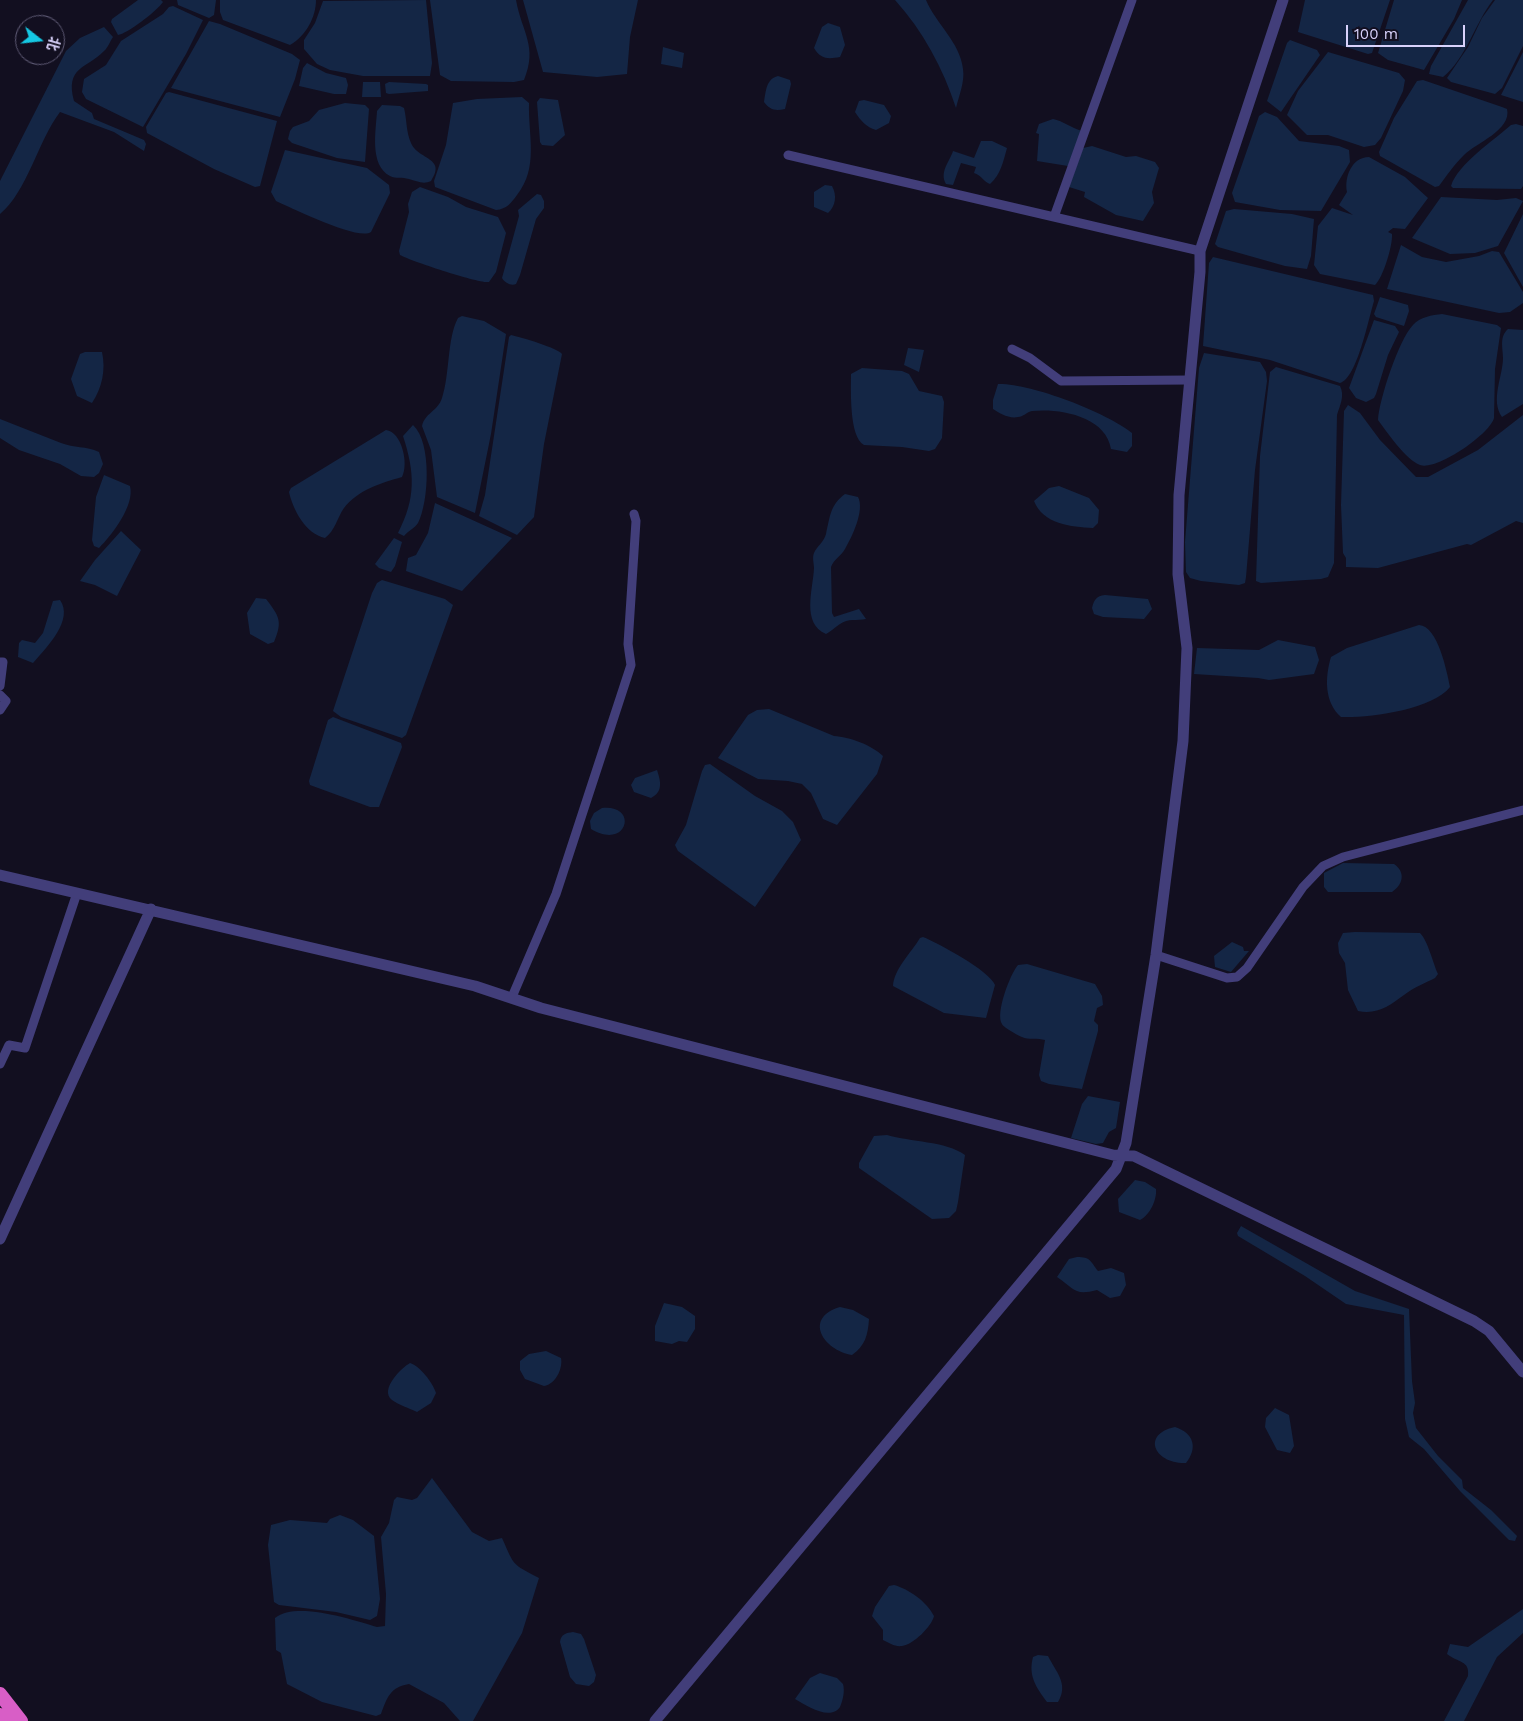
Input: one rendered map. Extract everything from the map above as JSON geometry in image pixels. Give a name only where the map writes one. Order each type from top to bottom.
[{"type":"highway","points":[[0,1694],[21,1721]]},
{"type":"highway","points":[[0,1715],[5,1721]]},
{"type":"street","points":[[1054,217],[1132,0]]},
{"type":"street","points":[[654,1721],[1116,1168],[1126,1143],[1156,955],[1183,732],[1187,648],[1178,574],[1178,522],[1200,272],[1200,251],[1283,0]]},
{"type":"street","points":[[788,155],[1200,251]]},
{"type":"street","points":[[1012,349],[1030,358],[1062,381],[1189,380]]},
{"type":"street","points":[[512,998],[556,894],[631,665],[628,644],[636,521],[634,514]]},
{"type":"street","points":[[0,662],[3,662],[4,672],[0,686]]},
{"type":"street","points":[[0,695],[6,701],[0,710]]},
{"type":"street","points":[[1156,955],[1227,978],[1237,977],[1247,968],[1303,887],[1323,866],[1343,857],[1523,810]]},
{"type":"street","points":[[0,875],[475,986],[550,1010],[1104,1153],[1134,1156],[1474,1321],[1489,1332],[1523,1372]]},
{"type":"street","points":[[0,1064],[9,1045],[25,1048],[77,893]]},
{"type":"street","points":[[0,1239],[150,910]]},
{"type":"water","points":[[138,0],[161,0],[163,2],[142,22],[118,35],[111,22],[112,19]]},
{"type":"water","points":[[177,0],[216,0],[214,15],[209,18],[178,5]]},
{"type":"water","points":[[220,0],[316,0],[316,6],[309,26],[301,37],[290,45],[223,20],[220,12]]},
{"type":"water","points":[[426,0],[432,63],[430,76],[363,76],[330,70],[317,64],[304,49],[304,40],[315,23],[323,1]]},
{"type":"water","points":[[430,0],[516,0],[528,40],[530,58],[524,80],[514,82],[451,81],[440,75]]},
{"type":"water","points":[[523,0],[638,0],[630,37],[627,74],[597,77],[543,72]]},
{"type":"water","points":[[895,0],[926,0],[930,9],[953,42],[961,59],[963,69],[963,78],[956,108],[945,79],[931,51],[915,24]]},
{"type":"water","points":[[1305,0],[1390,0],[1372,53],[1368,54],[1298,32]]},
{"type":"water","points":[[1394,0],[1462,0],[1454,19],[1424,70],[1388,60],[1378,53]]},
{"type":"water","points":[[1468,0],[1493,0],[1458,61],[1443,77],[1429,74],[1431,66]]},
{"type":"water","points":[[1495,0],[1523,0],[1523,46],[1502,88],[1495,94],[1451,82],[1447,78],[1468,47],[1482,18]]},
{"type":"water","points":[[173,6],[203,20],[186,54],[143,127],[86,99],[82,92],[84,79],[106,65],[121,41]]},
{"type":"water","points":[[209,21],[292,54],[300,60],[295,79],[280,117],[171,88]]},
{"type":"water","points":[[828,23],[840,27],[845,45],[840,57],[822,57],[814,48],[822,27]]},
{"type":"water","points":[[104,27],[113,37],[105,50],[75,75],[72,81],[74,101],[92,113],[94,119],[144,140],[146,144],[144,151],[114,132],[60,112],[45,137],[18,193],[0,214],[0,181],[59,65],[65,65],[66,51],[80,38]]},
{"type":"water","points":[[1290,40],[1317,50],[1320,55],[1281,112],[1267,101],[1287,43]]},
{"type":"water","points":[[663,47],[684,53],[682,68],[661,64]]},
{"type":"water","points":[[1328,52],[1399,73],[1405,80],[1403,91],[1381,138],[1375,145],[1364,147],[1328,135],[1307,135],[1287,115],[1298,91]]},
{"type":"water","points":[[1523,52],[1523,102],[1501,95]]},
{"type":"water","points":[[307,63],[326,73],[346,78],[348,85],[346,94],[334,94],[299,86],[303,68]]},
{"type":"water","points":[[778,76],[790,80],[791,84],[785,109],[778,110],[768,107],[764,102],[769,83]]},
{"type":"water","points":[[1423,80],[1507,109],[1507,117],[1499,130],[1469,150],[1439,186],[1435,187],[1380,156],[1379,152],[1394,118],[1417,81]]},
{"type":"water","points":[[363,82],[380,82],[381,97],[362,97]]},
{"type":"water","points":[[389,82],[426,84],[428,85],[428,91],[389,94],[386,93],[385,84]]},
{"type":"water","points":[[169,92],[277,121],[260,186],[255,187],[214,169],[147,133],[146,127],[166,93]]},
{"type":"water","points":[[522,97],[529,103],[530,162],[524,184],[511,203],[506,207],[496,210],[435,187],[434,181],[446,145],[453,103],[477,99]]},
{"type":"water","points":[[540,98],[558,100],[565,135],[553,146],[542,145],[540,142],[537,102]]},
{"type":"water","points":[[864,100],[884,105],[891,116],[889,123],[876,130],[864,123],[855,112],[859,101]]},
{"type":"water","points":[[345,103],[365,105],[369,109],[365,162],[337,158],[292,143],[288,139],[293,127],[309,121],[319,110]]},
{"type":"water","points":[[382,105],[404,108],[411,143],[419,153],[430,159],[436,167],[431,181],[423,183],[390,176],[383,171],[376,156],[375,146],[377,111]]},
{"type":"water","points":[[1265,112],[1277,117],[1299,141],[1339,146],[1349,150],[1350,162],[1321,211],[1280,210],[1235,202],[1232,193],[1259,116]]},
{"type":"water","points":[[1053,119],[1082,131],[1068,166],[1037,161],[1039,134],[1036,133],[1039,124]]},
{"type":"water","points":[[1511,125],[1523,126],[1523,186],[1521,189],[1453,188],[1451,186],[1468,161]]},
{"type":"water","points":[[981,141],[992,141],[1007,148],[1001,168],[994,180],[990,184],[988,183],[974,173],[976,167],[961,163],[953,185],[946,184],[944,171],[953,151],[974,158]]},
{"type":"water","points":[[1092,146],[1126,157],[1136,156],[1155,162],[1159,168],[1152,192],[1154,203],[1143,221],[1116,215],[1084,197],[1085,192],[1069,187],[1083,148]]},
{"type":"water","points":[[285,150],[367,168],[389,185],[390,193],[371,232],[364,234],[339,228],[276,201],[271,192]]},
{"type":"water","points":[[1369,157],[1405,177],[1428,198],[1405,229],[1393,228],[1388,232],[1392,234],[1389,253],[1381,276],[1375,285],[1320,274],[1314,265],[1318,226],[1332,208],[1353,215],[1339,205],[1347,192],[1346,186],[1350,169],[1358,160]]},
{"type":"water","points":[[825,185],[832,186],[835,197],[833,207],[828,213],[814,207],[814,192]]},
{"type":"water","points":[[420,187],[448,197],[466,207],[498,217],[506,233],[496,272],[489,282],[460,276],[400,255],[399,251],[409,212],[408,204],[412,192]]},
{"type":"water","points":[[537,194],[541,195],[544,201],[544,208],[536,219],[516,284],[510,284],[502,278],[519,216],[518,210]]},
{"type":"water","points":[[1441,197],[1497,200],[1516,198],[1523,201],[1498,246],[1475,253],[1450,254],[1412,238]]},
{"type":"water","points":[[1234,209],[1292,214],[1314,219],[1311,256],[1307,269],[1285,266],[1218,247],[1215,244],[1226,211]]},
{"type":"water","points":[[1523,214],[1523,287],[1504,253]]},
{"type":"water","points":[[1401,245],[1422,257],[1446,262],[1479,256],[1492,251],[1499,252],[1523,292],[1523,303],[1510,312],[1499,313],[1387,289]]},
{"type":"water","points":[[1213,257],[1373,295],[1374,301],[1362,346],[1352,371],[1346,379],[1340,383],[1270,360],[1203,346],[1209,263]]},
{"type":"water","points":[[1380,297],[1408,305],[1409,311],[1404,326],[1376,317],[1374,314]]},
{"type":"water","points":[[1442,314],[1497,325],[1501,328],[1495,369],[1494,418],[1483,433],[1462,450],[1438,462],[1420,465],[1403,452],[1386,431],[1378,420],[1379,411],[1396,356],[1408,332],[1419,320]]},
{"type":"water","points":[[462,316],[484,321],[506,334],[491,434],[475,513],[437,497],[431,450],[422,426],[442,398],[454,326],[458,318]]},
{"type":"water","points":[[1374,320],[1395,326],[1399,332],[1388,355],[1376,394],[1374,398],[1366,402],[1356,398],[1349,388]]},
{"type":"water","points":[[1508,329],[1523,330],[1523,404],[1502,417],[1497,403],[1497,396],[1503,358],[1502,339]]},
{"type":"water","points":[[511,335],[530,340],[562,354],[544,444],[534,517],[517,535],[479,516],[485,495],[509,337]]},
{"type":"water","points":[[908,348],[924,350],[919,372],[904,365]]},
{"type":"water","points":[[85,352],[102,352],[104,365],[102,379],[92,403],[77,396],[71,379],[80,354]]},
{"type":"water","points":[[1204,353],[1260,362],[1266,372],[1267,381],[1255,470],[1246,577],[1245,583],[1239,585],[1201,581],[1190,578],[1186,572],[1185,542],[1199,368]]},
{"type":"water","points":[[1276,367],[1340,386],[1342,393],[1342,400],[1337,415],[1334,563],[1328,577],[1321,579],[1261,583],[1256,581],[1260,456],[1270,372]]},
{"type":"water","points":[[862,368],[902,371],[909,374],[919,391],[942,396],[944,402],[942,438],[935,449],[929,451],[902,447],[864,445],[859,440],[853,423],[851,374]]},
{"type":"water","points":[[998,384],[1029,388],[1067,400],[1105,416],[1132,433],[1132,446],[1127,452],[1111,449],[1107,438],[1100,429],[1091,422],[1068,413],[1043,410],[1028,412],[1022,416],[1015,417],[1001,414],[993,409],[993,400]]},
{"type":"water","points":[[1348,405],[1360,413],[1380,440],[1416,477],[1428,477],[1478,450],[1523,415],[1523,523],[1516,521],[1471,545],[1467,544],[1378,568],[1346,567],[1346,558],[1343,553],[1341,505],[1344,411]]},
{"type":"water","points":[[0,419],[61,443],[99,452],[103,464],[99,473],[94,477],[81,476],[60,464],[19,450],[0,438]]},
{"type":"water","points":[[413,425],[419,433],[426,458],[425,501],[418,523],[404,536],[398,533],[408,508],[412,485],[410,462],[403,436]]},
{"type":"water","points":[[386,430],[396,436],[403,449],[405,464],[402,477],[378,485],[356,496],[344,508],[334,528],[325,538],[312,532],[297,513],[289,492],[291,488]]},
{"type":"water","points":[[104,475],[130,486],[131,494],[126,511],[110,536],[99,548],[94,546],[92,540],[96,497]]},
{"type":"water","points":[[1059,486],[1089,498],[1099,510],[1098,523],[1093,528],[1059,523],[1044,515],[1038,509],[1034,501],[1049,488]]},
{"type":"water","points":[[845,494],[858,497],[860,509],[851,538],[831,567],[832,613],[834,617],[859,609],[866,619],[846,621],[826,634],[818,629],[813,622],[811,614],[813,556],[825,537],[833,507]]},
{"type":"water","points":[[435,503],[512,538],[462,591],[406,571],[408,558],[416,555],[428,533]]},
{"type":"water","points":[[121,531],[141,550],[117,596],[95,585],[80,581],[95,560]]},
{"type":"water","points":[[394,538],[402,542],[395,566],[391,572],[379,568],[375,564]]},
{"type":"water","points":[[382,580],[445,599],[453,605],[406,735],[402,738],[341,717],[333,711],[372,593],[377,583]]},
{"type":"water","points":[[1105,595],[1148,599],[1152,609],[1144,619],[1103,617],[1094,614],[1092,608],[1097,597]]},
{"type":"water","points":[[256,598],[266,599],[277,615],[279,624],[274,642],[268,644],[250,634],[247,613]]},
{"type":"water","points":[[60,600],[64,616],[57,633],[33,663],[18,657],[19,643],[22,640],[35,643],[43,633],[53,601]]},
{"type":"water","points":[[1419,625],[1426,627],[1436,641],[1444,661],[1450,687],[1429,702],[1415,707],[1383,714],[1341,717],[1331,704],[1327,689],[1331,657],[1347,648]]},
{"type":"water","points":[[1278,640],[1315,647],[1319,660],[1314,674],[1269,680],[1194,674],[1197,648],[1259,650]]},
{"type":"water","points":[[769,709],[834,736],[860,742],[873,748],[883,756],[877,774],[837,825],[823,819],[811,793],[802,784],[758,779],[718,758],[748,715],[757,710]]},
{"type":"water","points":[[333,717],[401,743],[402,747],[379,807],[370,807],[310,785],[309,781],[328,720]]},
{"type":"water","points":[[710,764],[755,796],[782,811],[793,822],[801,840],[755,907],[678,851],[675,845],[686,825],[702,771],[705,765]]},
{"type":"water","points":[[657,770],[660,786],[655,796],[651,798],[634,792],[631,785],[635,778]]},
{"type":"water","points":[[602,808],[614,809],[621,813],[625,819],[620,831],[614,834],[604,834],[591,829],[590,821],[594,813]]},
{"type":"water","points":[[1343,863],[1394,864],[1402,875],[1401,882],[1392,892],[1328,892],[1324,887],[1324,873]]},
{"type":"water","points":[[1343,933],[1420,933],[1428,947],[1438,974],[1435,978],[1411,990],[1382,1009],[1371,1012],[1358,1011],[1348,990],[1345,963],[1339,953],[1338,943]]},
{"type":"water","points":[[923,937],[963,958],[991,979],[995,985],[986,1018],[944,1013],[893,986],[896,973],[920,938]]},
{"type":"water","points":[[1232,942],[1243,947],[1244,951],[1249,951],[1231,972],[1215,967],[1214,956]]},
{"type":"water","points":[[1027,964],[1095,984],[1102,996],[1103,1005],[1097,1008],[1094,1021],[1098,1025],[1098,1031],[1082,1089],[1041,1081],[1039,1075],[1045,1040],[1024,1038],[1002,1024],[1000,1012],[1008,985],[1018,965]]},
{"type":"water","points":[[1088,1096],[1120,1102],[1116,1128],[1109,1132],[1103,1143],[1096,1144],[1071,1138],[1082,1104]]},
{"type":"water","points":[[887,1135],[938,1144],[957,1150],[965,1155],[956,1211],[949,1218],[932,1219],[859,1168],[859,1163],[874,1136]]},
{"type":"water","points":[[1135,1180],[1145,1182],[1156,1189],[1152,1207],[1147,1215],[1140,1220],[1119,1212],[1118,1199]]},
{"type":"water","points":[[1241,1226],[1355,1291],[1409,1309],[1412,1381],[1415,1403],[1413,1413],[1416,1428],[1438,1456],[1462,1480],[1463,1488],[1491,1510],[1517,1536],[1515,1541],[1509,1540],[1460,1491],[1424,1449],[1409,1437],[1405,1419],[1404,1315],[1346,1304],[1305,1276],[1238,1236],[1237,1233]]},
{"type":"water","points":[[1077,1257],[1088,1259],[1098,1271],[1111,1268],[1124,1273],[1126,1285],[1120,1296],[1110,1298],[1097,1290],[1079,1292],[1057,1277],[1069,1259]]},
{"type":"water","points":[[664,1303],[682,1307],[695,1316],[695,1329],[687,1342],[679,1341],[672,1344],[655,1341],[655,1326]]},
{"type":"water","points":[[840,1307],[853,1310],[869,1319],[865,1340],[852,1355],[833,1347],[821,1333],[822,1318]]},
{"type":"water","points":[[546,1351],[561,1358],[561,1362],[558,1375],[552,1382],[544,1386],[525,1379],[520,1370],[520,1361],[529,1354]]},
{"type":"water","points":[[410,1363],[426,1375],[436,1393],[431,1403],[417,1412],[392,1400],[388,1391],[393,1380]]},
{"type":"water","points":[[1275,1408],[1289,1415],[1294,1446],[1290,1453],[1277,1450],[1265,1427],[1266,1418]]},
{"type":"water","points":[[1175,1427],[1186,1433],[1192,1442],[1192,1452],[1186,1463],[1166,1459],[1159,1454],[1156,1448],[1155,1442],[1158,1436],[1164,1431]]},
{"type":"water","points":[[432,1478],[472,1532],[489,1541],[502,1538],[515,1563],[523,1570],[539,1578],[522,1633],[473,1721],[460,1721],[444,1703],[409,1684],[393,1691],[387,1698],[381,1714],[376,1716],[322,1702],[287,1684],[281,1653],[276,1650],[275,1618],[285,1613],[297,1611],[340,1617],[377,1627],[385,1626],[386,1594],[381,1537],[389,1523],[394,1500],[397,1497],[412,1500],[417,1498]]},
{"type":"water","points":[[340,1515],[353,1520],[374,1536],[380,1599],[377,1616],[370,1620],[336,1612],[279,1605],[274,1602],[268,1545],[271,1525],[290,1520],[327,1523],[330,1519]]},
{"type":"water","points":[[894,1585],[917,1597],[934,1616],[930,1625],[921,1634],[902,1646],[883,1640],[883,1630],[872,1616],[875,1607],[889,1586]]},
{"type":"water","points":[[1523,1609],[1523,1633],[1497,1657],[1464,1721],[1444,1721],[1468,1676],[1465,1664],[1447,1654],[1450,1644],[1468,1647]]},
{"type":"water","points":[[573,1632],[581,1634],[584,1639],[596,1675],[594,1682],[589,1686],[576,1684],[570,1677],[560,1642],[564,1634]]},
{"type":"water","points":[[1038,1655],[1048,1656],[1060,1678],[1062,1689],[1058,1702],[1047,1702],[1034,1681],[1032,1676],[1033,1657]]},
{"type":"water","points":[[820,1673],[837,1678],[843,1684],[844,1693],[840,1707],[830,1713],[818,1711],[795,1699],[810,1678]]}]
